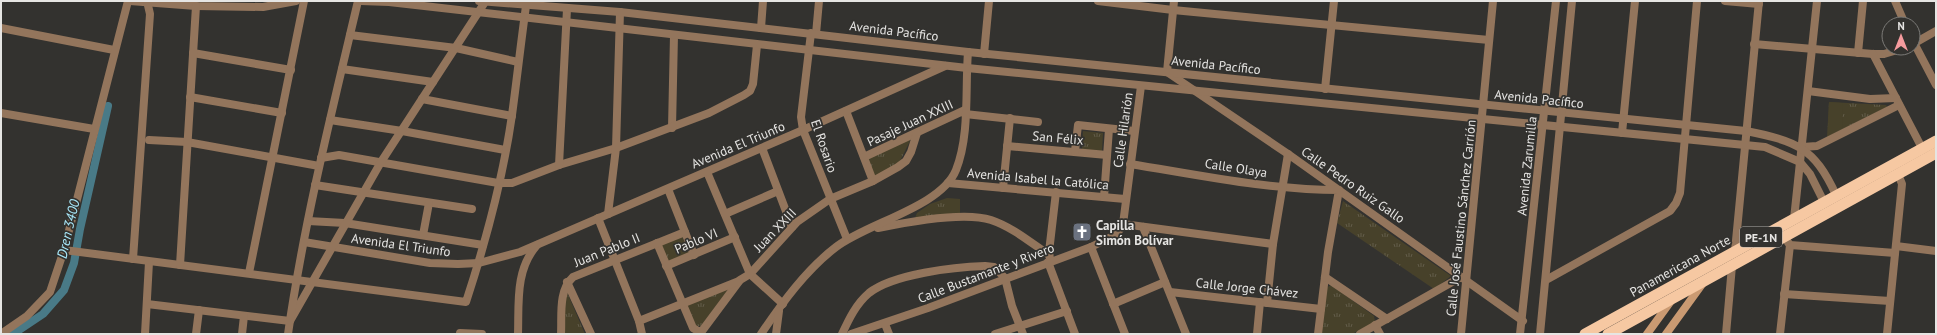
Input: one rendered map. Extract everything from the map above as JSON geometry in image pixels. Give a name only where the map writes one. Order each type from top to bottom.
[{"type":"highway","name":"Panamericana Norte","points":[[1585,334],[1936,141]]},
{"type":"highway","name":"Panamericana Norte","points":[[1608,334],[1732,266],[1787,241],[1898,174],[1936,153]]},
{"type":"main road","points":[[1666,334],[1705,281]]},
{"type":"main road","points":[[1647,334],[1672,298]]},
{"type":"street","points":[[1,334],[27,316],[50,292],[64,250],[114,50],[129,1],[172,2],[196,6],[215,3],[263,4],[296,1]]},
{"type":"street","points":[[249,273],[304,1]]},
{"type":"street","points":[[288,334],[296,279],[315,185],[358,1]]},
{"type":"street","name":"Avenida Pacífico","points":[[361,1],[389,2],[478,14],[945,66],[1196,92],[1482,118],[1765,147],[1800,162],[1810,174],[1824,202]]},
{"type":"street","points":[[290,321],[362,193],[478,14],[482,1]]},
{"type":"street","name":"Avenida Pacífico","points":[[482,1],[526,6],[541,4],[567,9],[620,12],[813,33],[984,54],[1545,112],[1746,131],[1776,137],[1802,147],[1816,160],[1827,175],[1836,195]]},
{"type":"street","points":[[761,28],[763,1]]},
{"type":"street","name":"El Rosario","points":[[819,1],[809,50],[801,117],[803,130],[847,239]]},
{"type":"street","points":[[984,54],[989,1]]},
{"type":"street","points":[[1098,1],[1173,10],[1489,40]]},
{"type":"street","points":[[1167,72],[1174,1]]},
{"type":"street","points":[[1325,89],[1334,1]]},
{"type":"street","name":"Calle José Faustino Sánchez Carrión","points":[[1461,334],[1464,278],[1484,105],[1493,1]]},
{"type":"street","name":"Avenida Zarumilla","points":[[1520,334],[1523,321],[1556,1]]},
{"type":"street","points":[[1540,334],[1572,1]]},
{"type":"street","points":[[1622,133],[1635,1]]},
{"type":"street","points":[[1546,280],[1670,211],[1680,193],[1697,1]]},
{"type":"street","points":[[1725,1],[1759,2],[1735,251]]},
{"type":"street","points":[[1794,219],[1817,1]]},
{"type":"street","points":[[1858,53],[1863,1]]},
{"type":"street","points":[[1895,1],[1902,16]]},
{"type":"street","points":[[132,259],[150,14],[147,2]]},
{"type":"street","points":[[180,265],[196,6]]},
{"type":"street","points":[[64,250],[466,302],[479,263],[512,116],[526,6]]},
{"type":"street","points":[[559,165],[567,9]]},
{"type":"street","points":[[608,214],[616,148],[620,12]]},
{"type":"street","points":[[1,28],[114,50]]},
{"type":"street","points":[[1921,39],[1936,31]]},
{"type":"street","points":[[350,35],[456,48],[518,62]]},
{"type":"street","points":[[672,128],[674,35]]},
{"type":"street","points":[[1754,44],[1881,54]]},
{"type":"street","points":[[149,140],[187,142],[273,158],[320,162],[339,155],[498,183],[512,183],[559,165],[616,148],[672,128],[709,113],[750,91],[753,84],[757,45]]},
{"type":"street","name":"Avenida Isabel la Católica","points":[[761,334],[781,306],[823,258],[847,239],[919,205],[948,183],[956,171],[960,157],[965,112],[968,52]]},
{"type":"street","points":[[193,53],[291,70]]},
{"type":"street","points":[[1873,54],[1922,148]]},
{"type":"street","points":[[1920,56],[1936,85]]},
{"type":"street","name":"Avenida El Triunfo","points":[[304,242],[430,263],[479,263],[520,252],[762,148],[945,66]]},
{"type":"street","points":[[342,69],[433,82]]},
{"type":"street","name":"Calle Pedro Ruiz Gallo","points":[[1167,72],[1288,154],[1523,321]]},
{"type":"street","name":"Calle Hilarión","points":[[1123,224],[1140,86]]},
{"type":"street","points":[[1808,92],[1898,102]]},
{"type":"street","points":[[190,97],[282,113]]},
{"type":"street","points":[[422,99],[512,116]]},
{"type":"street","points":[[1802,147],[1817,146],[1898,102]]},
{"type":"street","points":[[846,111],[873,181]]},
{"type":"street","name":"Pasaje Juan XXIII","points":[[864,157],[965,112],[1038,122]]},
{"type":"street","points":[[1,113],[94,129]]},
{"type":"street","points":[[1003,188],[1010,118]]},
{"type":"street","points":[[330,120],[402,131],[505,150]]},
{"type":"street","points":[[1075,152],[1078,125],[1134,132]]},
{"type":"street","points":[[1104,197],[1109,129]]},
{"type":"street","name":"Juan XXIII","points":[[683,304],[693,328],[698,331],[702,331],[708,325],[740,280],[750,274],[792,227],[809,212],[830,198],[873,181],[906,161],[917,133]]},
{"type":"street","name":"San Félix","points":[[1007,146],[1107,155]]},
{"type":"street","points":[[762,148],[792,227]]},
{"type":"street","points":[[1257,334],[1288,154]]},
{"type":"street","name":"Calle Olaya","points":[[1130,164],[1282,187],[1313,190],[1339,190]]},
{"type":"street","points":[[707,172],[750,274],[781,306],[776,334]]},
{"type":"street","points":[[1887,334],[1902,184],[1898,174]]},
{"type":"street","name":"Avenida Isabel la Católica","points":[[948,183],[1126,199]]},
{"type":"street","points":[[315,185],[472,209]]},
{"type":"street","points":[[668,189],[694,255]]},
{"type":"street","points":[[1318,334],[1325,277],[1339,190]]},
{"type":"street","points":[[725,214],[778,191]]},
{"type":"street","points":[[1056,192],[1049,259],[1076,334]]},
{"type":"street","points":[[423,235],[429,203]]},
{"type":"street","points":[[863,231],[926,220],[970,216],[982,217],[1008,228],[1049,259]]},
{"type":"street","points":[[598,218],[639,321],[642,334]]},
{"type":"street","points":[[308,221],[345,224],[483,245]]},
{"type":"street","points":[[1123,224],[1273,244]]},
{"type":"street","name":"Calle Bustamante y Rivero","points":[[851,334],[885,324],[1005,278],[1049,259],[1091,247],[1117,234],[1123,224]]},
{"type":"street","points":[[1143,227],[1186,334]]},
{"type":"street","name":"Juan Pablo II","points":[[561,334],[563,291],[567,282],[580,273],[685,232]]},
{"type":"street","name":"Pablo VI","points":[[666,266],[735,237]]},
{"type":"street","points":[[1780,334],[1787,241],[1896,250],[1936,251]]},
{"type":"street","points":[[518,334],[521,273],[525,262],[539,243]]},
{"type":"street","points":[[657,243],[683,304]]},
{"type":"street","points":[[1091,247],[1125,334]]},
{"type":"street","points":[[145,334],[149,262]]},
{"type":"street","points":[[842,334],[857,307],[870,293],[898,279],[943,270],[985,266],[994,267],[1005,278],[1021,330]]},
{"type":"street","points":[[1726,334],[1732,266]]},
{"type":"street","points":[[1325,277],[1387,319]]},
{"type":"street","points":[[1360,334],[1464,278]]},
{"type":"street","points":[[639,321],[740,280]]},
{"type":"street","points":[[567,282],[591,334]]},
{"type":"street","points":[[1113,304],[1165,282]]},
{"type":"street","name":"Calle Jorge Chávez","points":[[1170,292],[1321,308]]},
{"type":"street","points":[[1784,294],[1890,301]]},
{"type":"street","points":[[147,304],[290,321]]},
{"type":"street","points":[[196,334],[198,310]]},
{"type":"street","points":[[994,334],[1021,330],[1067,311]]},
{"type":"street","points":[[242,334],[244,316]]},
{"type":"street","points":[[885,324],[889,334]]},
{"type":"street","points":[[1375,325],[1380,334]]},
{"type":"street","points":[[460,333],[482,334]]},
{"type":"green space","points":[[1829,102],[1886,105],[1887,107],[1827,137]]},
{"type":"green space","points":[[1829,102],[1843,103],[1842,128],[1828,128]]},
{"type":"green space","points":[[1083,131],[1103,133],[1102,151],[1082,150]]},
{"type":"green space","points":[[911,139],[899,163],[874,177],[867,159]]},
{"type":"green space","points":[[947,198],[960,199],[960,215],[915,218],[917,213],[930,204]]},
{"type":"green space","points":[[1343,201],[1451,276],[1434,289],[1337,223]]},
{"type":"green space","points":[[682,236],[689,254],[668,263],[660,244]]},
{"type":"green space","points":[[1331,285],[1374,316],[1375,322],[1352,334],[1320,334],[1326,288]]},
{"type":"green space","points":[[730,287],[701,326],[696,326],[686,305]]},
{"type":"green space","points":[[566,290],[585,334],[563,334]]},
{"type":"waterway","name":"Dren 3400","points":[[13,334],[43,314],[64,290],[74,263],[80,229],[108,106]]},
{"type":"place","name":"Capilla Simón Bolívar","points":[[1082,232]]}]
